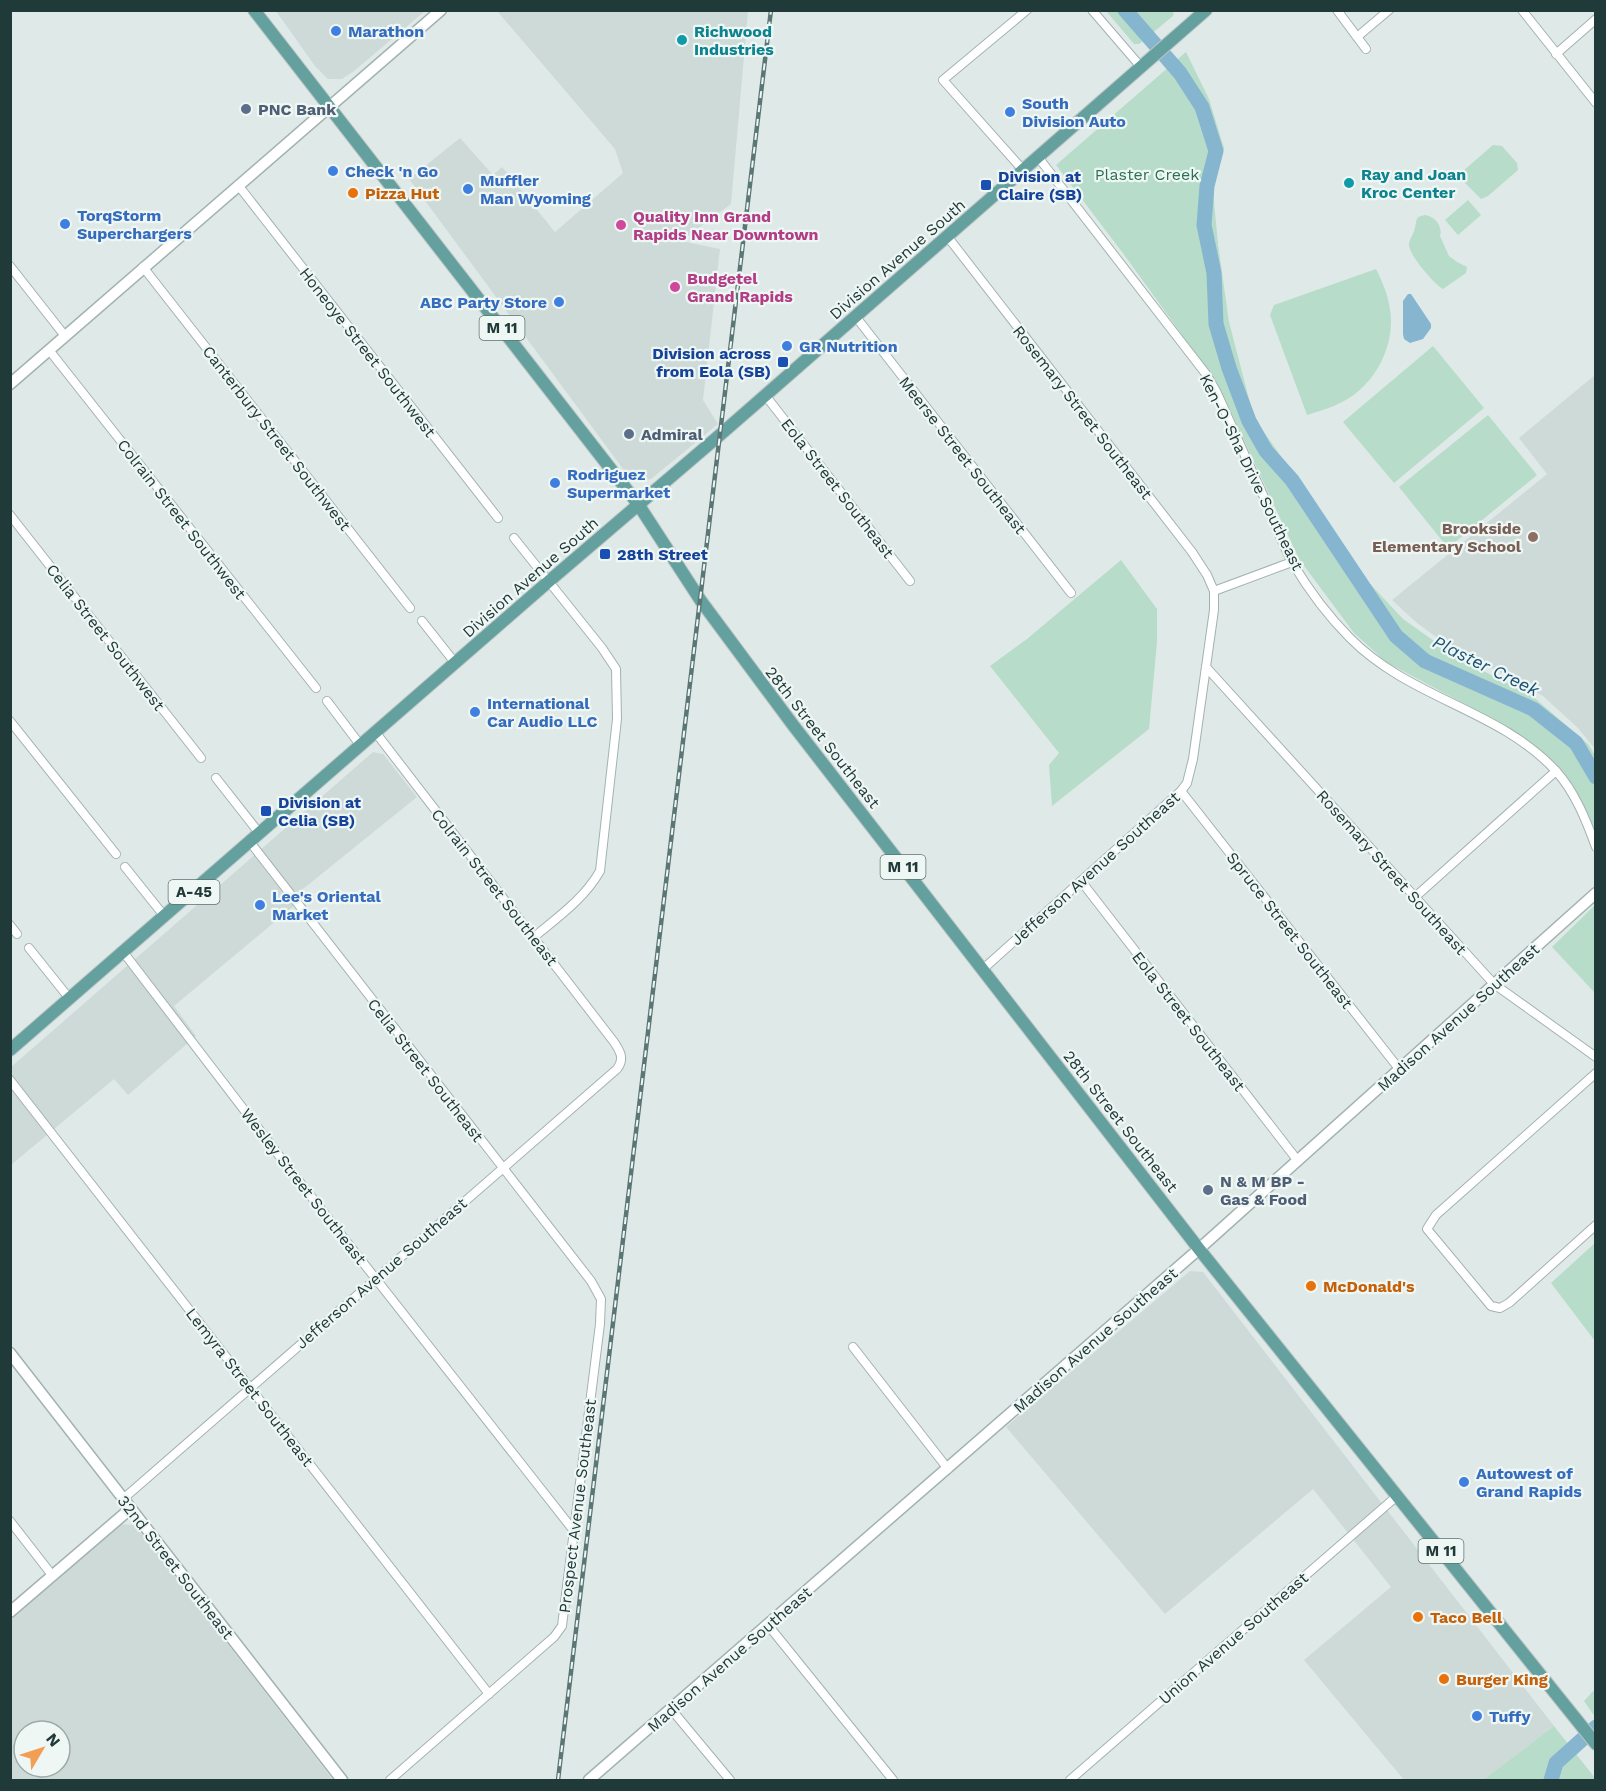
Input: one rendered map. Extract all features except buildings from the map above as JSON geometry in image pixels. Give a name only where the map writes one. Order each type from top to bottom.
[{"type":"main road","name":"M 11","points":[[254,10],[639,504]]},
{"type":"main road","name":"Division Avenue South","points":[[10,1050],[856,317],[1194,17]]},
{"type":"main road","name":"28th Street Southeast","points":[[639,504],[701,601],[742,658],[982,970],[1199,1249],[1596,1744]]},
{"type":"street","points":[[10,384],[441,10]]},
{"type":"street","points":[[1023,170],[943,80],[1027,10]]},
{"type":"street","points":[[1092,10],[1146,62]]},
{"type":"street","points":[[1337,10],[1366,50]]},
{"type":"street","points":[[1357,37],[1389,10]]},
{"type":"street","points":[[1522,10],[1596,103]]},
{"type":"street","points":[[1556,54],[1596,20]]},
{"type":"street","name":"Ken-O-Sha Drive Southeast","points":[[1038,157],[1206,374],[1216,391],[1292,562],[1331,617],[1351,639],[1403,680],[1505,730],[1529,746],[1556,771],[1574,797],[1596,847]]},
{"type":"street","name":"Honeoye Street Southwest","points":[[238,185],[498,518]]},
{"type":"street","name":"Rosemary Street Southeast","points":[[947,236],[1192,552],[1214,591]]},
{"type":"street","points":[[10,266],[65,336]]},
{"type":"street","name":"Canterbury Street Southwest","points":[[143,267],[410,608]]},
{"type":"street","name":"Meerse Street Southeast","points":[[856,317],[1071,592]]},
{"type":"street","name":"Colrain Street Southwest","points":[[49,350],[316,688]]},
{"type":"street","name":"Eola Street Southeast","points":[[765,395],[910,581]]},
{"type":"street","name":"Celia Street Southwest","points":[[10,515],[201,758]]},
{"type":"street","points":[[514,538],[602,648],[616,669],[618,718],[600,871],[590,888],[534,937]]},
{"type":"street","points":[[1214,591],[1292,562]]},
{"type":"street","name":"Jefferson Avenue Southeast","points":[[982,970],[1181,791],[1187,783],[1193,759],[1206,667],[1214,610],[1214,591]]},
{"type":"street","points":[[422,621],[456,664]]},
{"type":"street","name":"Rosemary Street Southeast","points":[[1206,667],[1494,984],[1596,1057]]},
{"type":"street","points":[[327,701],[361,746]]},
{"type":"street","points":[[10,721],[116,854]]},
{"type":"street","name":"Colrain Street Southeast","points":[[376,733],[615,1041]]},
{"type":"street","points":[[1414,898],[1556,771]]},
{"type":"street","points":[[216,778],[260,834]]},
{"type":"street","name":"Spruce Street Southeast","points":[[1181,791],[1400,1070]]},
{"type":"street","name":"Celia Street Southeast","points":[[250,842],[596,1288],[601,1299]]},
{"type":"street","points":[[125,867],[165,917]]},
{"type":"street","name":"Eola Street Southeast","points":[[1081,881],[1298,1161]]},
{"type":"street","name":"Madison Avenue Southeast","points":[[589,1780],[1199,1249],[1596,893]]},
{"type":"street","points":[[10,925],[17,934]]},
{"type":"street","points":[[28,948],[69,998]]},
{"type":"street","name":"Wesley Street Southeast","points":[[124,953],[284,1162],[574,1531]]},
{"type":"street","name":"Jefferson Avenue Southeast","points":[[123,1498],[617,1069],[622,1061],[615,1041]]},
{"type":"street","points":[[1596,1073],[1436,1215],[1427,1229],[1491,1306],[1500,1308],[1509,1303],[1596,1225]]},
{"type":"street","name":"Lemyra Street Southeast","points":[[10,1080],[489,1694]]},
{"type":"street","name":"Prospect Avenue Southeast","points":[[390,1780],[554,1637],[562,1626],[600,1324],[601,1299]]},
{"type":"street","points":[[853,1347],[948,1469]]},
{"type":"street","name":"32nd Street Southeast","points":[[10,1353],[342,1780]]},
{"type":"street","name":"Union Avenue Southeast","points":[[1070,1780],[1397,1496]]},
{"type":"street","points":[[10,1612],[130,1509]]},
{"type":"street","points":[[10,1521],[52,1575]]},
{"type":"street","points":[[768,1625],[893,1780]]},
{"type":"street","points":[[671,1709],[730,1780]]},
{"type":"shaded area","points":[[276,11],[425,11],[354,71],[342,79],[328,79],[315,66]]},
{"type":"shaded area","points":[[497,11],[748,11],[731,204],[681,241],[720,249],[703,400],[718,424],[651,479],[637,482],[629,477],[409,179],[460,138],[493,175],[502,167],[555,232],[623,173],[615,149]]},
{"type":"shaded area","name":"Brookside Elementary School","points":[[1595,375],[1595,749],[1578,728],[1543,696],[1454,650],[1417,623],[1392,600],[1547,474],[1519,438]]},
{"type":"shaded area","points":[[373,752],[383,754],[417,797],[298,893],[302,899],[174,1006],[196,1036],[128,1095],[114,1079],[11,1165],[11,1067]]},
{"type":"shaded area","points":[[1190,1271],[1203,1272],[1554,1726],[1483,1780],[1404,1780],[1304,1660],[1391,1587],[1313,1489],[1165,1614],[1006,1427]]},
{"type":"shaded area","points":[[120,1524],[135,1525],[333,1780],[11,1780],[11,1620]]},
{"type":"green space","points":[[1171,10],[1174,13],[1173,16],[1139,44],[1134,44],[1106,11]]},
{"type":"green space","name":"Plaster Creek","points":[[1186,52],[1209,99],[1224,148],[1213,191],[1218,244],[1229,322],[1254,418],[1315,504],[1359,572],[1403,619],[1461,660],[1530,694],[1588,744],[1595,755],[1595,829],[1571,787],[1555,766],[1522,737],[1386,662],[1354,633],[1299,559],[1228,406],[1209,372],[1056,165]]},
{"type":"green space","points":[[1493,145],[1502,146],[1517,163],[1518,170],[1488,196],[1481,199],[1462,180],[1462,172]]},
{"type":"green space","points":[[1468,200],[1481,215],[1458,235],[1445,220]]},
{"type":"green space","points":[[1425,215],[1437,222],[1440,236],[1449,256],[1467,267],[1466,273],[1443,289],[1423,269],[1410,250],[1409,245],[1417,219]]},
{"type":"green space","points":[[1376,269],[1388,299],[1391,323],[1390,336],[1381,363],[1364,386],[1354,395],[1334,406],[1307,415],[1270,315],[1274,305]]},
{"type":"green space","points":[[1433,346],[1484,408],[1394,483],[1343,422]]},
{"type":"green space","points":[[1488,415],[1537,475],[1448,548],[1399,487]]},
{"type":"green space","points":[[1121,560],[1157,609],[1157,642],[1149,729],[1052,806],[1049,765],[1059,753],[990,666],[1027,639]]},
{"type":"green space","points":[[1595,905],[1595,993],[1552,947]]},
{"type":"green space","points":[[1595,1243],[1595,1341],[1551,1283]]},
{"type":"green space","points":[[1595,1689],[1595,1717],[1584,1701]]},
{"type":"green space","points":[[1554,1726],[1595,1780],[1483,1780]]},
{"type":"water","points":[[1408,294],[1411,294],[1431,324],[1431,328],[1423,339],[1410,343],[1404,339],[1403,334],[1403,301]]},
{"type":"waterway","name":"Plaster Creek","points":[[1125,10],[1180,73],[1202,107],[1216,151],[1207,186],[1204,225],[1214,273],[1216,324],[1229,368],[1249,421],[1266,451],[1292,480],[1396,636],[1425,661],[1533,709],[1576,743],[1596,777]]},
{"type":"waterway","name":"Plaster Creek","points":[[1551,1780],[1556,1763],[1596,1727]]},
{"type":"railway","points":[[558,1780],[771,10]]},
{"type":"place","name":"Marathon","points":[[336,31]]},
{"type":"place","name":"Richwood Industries","points":[[682,40]]},
{"type":"place","name":"PNC Bank","points":[[246,109]]},
{"type":"place","name":"South Division Auto","points":[[1010,112]]},
{"type":"place","name":"Check 'n Go","points":[[333,171]]},
{"type":"place","name":"Ray and Joan Kroc Center","points":[[1349,183]]},
{"type":"place","name":"Division at Claire (SB)","points":[[986,185]]},
{"type":"place","name":"Muffler Man Wyoming","points":[[468,189]]},
{"type":"place","name":"Pizza Hut","points":[[353,193]]},
{"type":"place","name":"TorqStorm Superchargers","points":[[65,224]]},
{"type":"place","name":"Quality Inn Grand Rapids Near Downtown","points":[[621,225]]},
{"type":"place","name":"Budgetel Grand Rapids","points":[[675,287]]},
{"type":"place","name":"ABC Party Store","points":[[559,302]]},
{"type":"place","name":"GR Nutrition","points":[[787,346]]},
{"type":"place","name":"Division across from Eola (SB)","points":[[783,362]]},
{"type":"place","name":"Admiral","points":[[629,434]]},
{"type":"place","name":"Rodriguez Supermarket","points":[[555,483]]},
{"type":"place","name":"Brookside Elementary School","points":[[1533,537]]},
{"type":"place","name":"28th Street","points":[[605,554]]},
{"type":"place","name":"International Car Audio LLC","points":[[475,712]]},
{"type":"place","name":"Division at Celia (SB)","points":[[266,811]]},
{"type":"place","name":"Lee's Oriental Market","points":[[260,905]]},
{"type":"place","name":"N & M BP - Gas & Food","points":[[1208,1190]]},
{"type":"place","name":"McDonald's","points":[[1311,1286]]},
{"type":"place","name":"Autowest of Grand Rapids","points":[[1464,1482]]},
{"type":"place","name":"Taco Bell","points":[[1418,1617]]},
{"type":"place","name":"Burger King","points":[[1444,1679]]},
{"type":"place","name":"Tuffy","points":[[1477,1716]]}]
